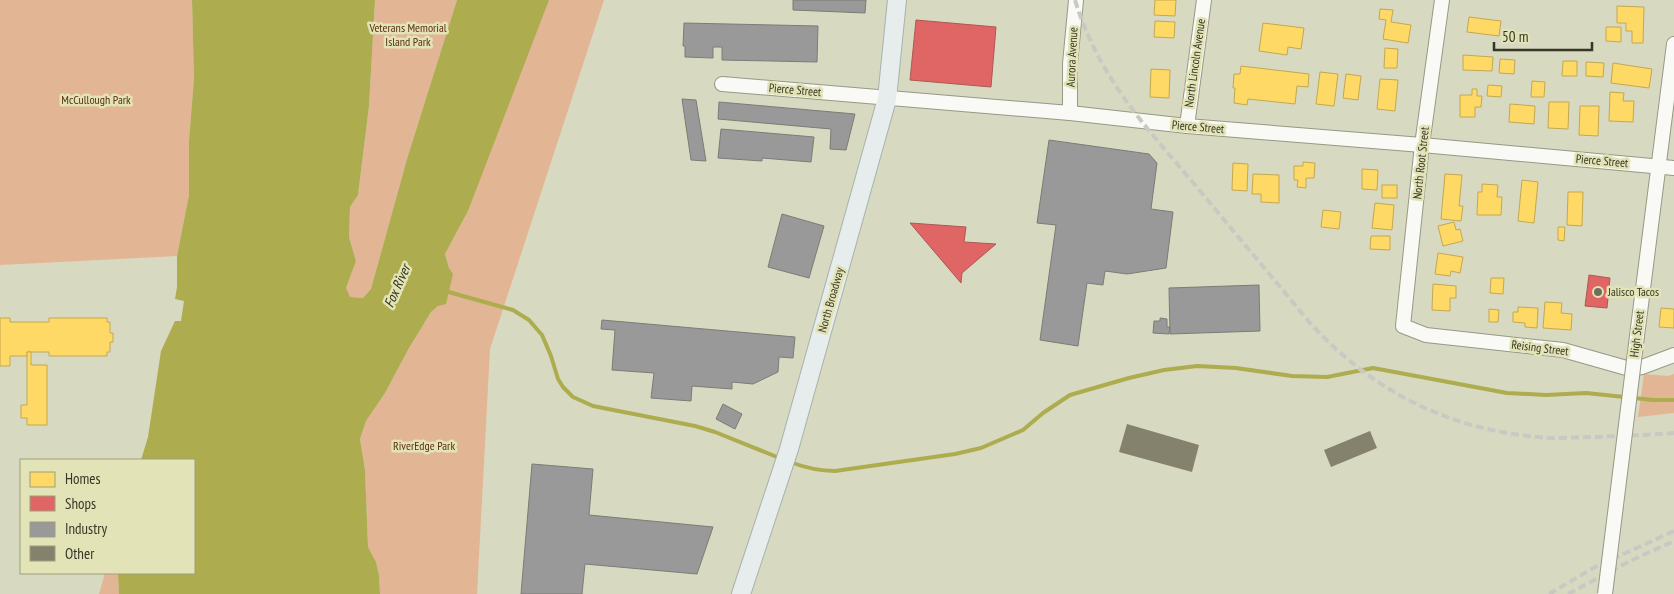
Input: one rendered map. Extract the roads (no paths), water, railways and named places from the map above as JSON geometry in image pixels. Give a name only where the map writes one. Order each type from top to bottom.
[{"type":"main road","name":"North Broadway","points":[[741,594],[789,449],[887,99],[897,0]]},
{"type":"street","name":"Aurora Avenue","points":[[1070,113],[1070,64],[1076,0]]},
{"type":"street","name":"North Lincoln Avenue","points":[[1187,126],[1204,0]]},
{"type":"street","name":"North Root Street","points":[[1403,326],[1422,145],[1442,0]]},
{"type":"street","name":"High Street","points":[[1605,594],[1674,44]]},
{"type":"street","name":"Pierce Street","points":[[722,84],[1070,113],[1187,126],[1674,168]]},
{"type":"street","name":"Reising Street","points":[[1403,326],[1426,336],[1563,350],[1630,369],[1642,368],[1674,355]]},
{"type":"water","name":"Fox River","points":[[192,0],[375,0],[369,106],[358,195],[350,207],[349,237],[356,261],[346,288],[350,297],[363,298],[371,289],[407,159],[457,0],[549,0],[468,211],[445,254],[453,274],[446,304],[438,306],[431,312],[385,393],[366,421],[360,439],[365,470],[368,547],[376,562],[380,594],[119,594],[118,574],[195,574],[195,459],[141,459],[148,437],[161,351],[175,321],[181,321],[184,301],[175,299],[177,256],[189,195],[189,141],[194,78]]},
{"type":"waterway","points":[[445,291],[513,310],[529,320],[542,335],[558,379],[573,397],[593,406],[695,426],[782,459]]},
{"type":"waterway","points":[[790,462],[812,469],[835,471],[955,454],[981,448],[1023,430],[1043,413],[1070,395],[1164,370],[1197,366],[1236,368],[1292,376],[1327,377],[1373,368],[1507,393],[1546,395],[1586,393],[1653,400],[1674,400]]},
{"type":"railway","points":[[1075,0],[1097,54],[1125,100],[1310,323],[1359,368],[1413,402],[1442,415],[1505,433],[1559,438],[1674,433]]},
{"type":"railway","points":[[1549,594],[1595,567],[1674,531]]},
{"type":"railway","points":[[1568,594],[1630,561],[1674,541]]},
{"type":"place","name":"Jalisco Tacos","points":[[1598,292]]},
{"type":"park label","name":"Veterans Memorial Island Park","points":[[408,35]]},
{"type":"park label","name":"McCullough Park","points":[[96,100]]},
{"type":"park label","name":"RiverEdge Park","points":[[424,446]]}]
